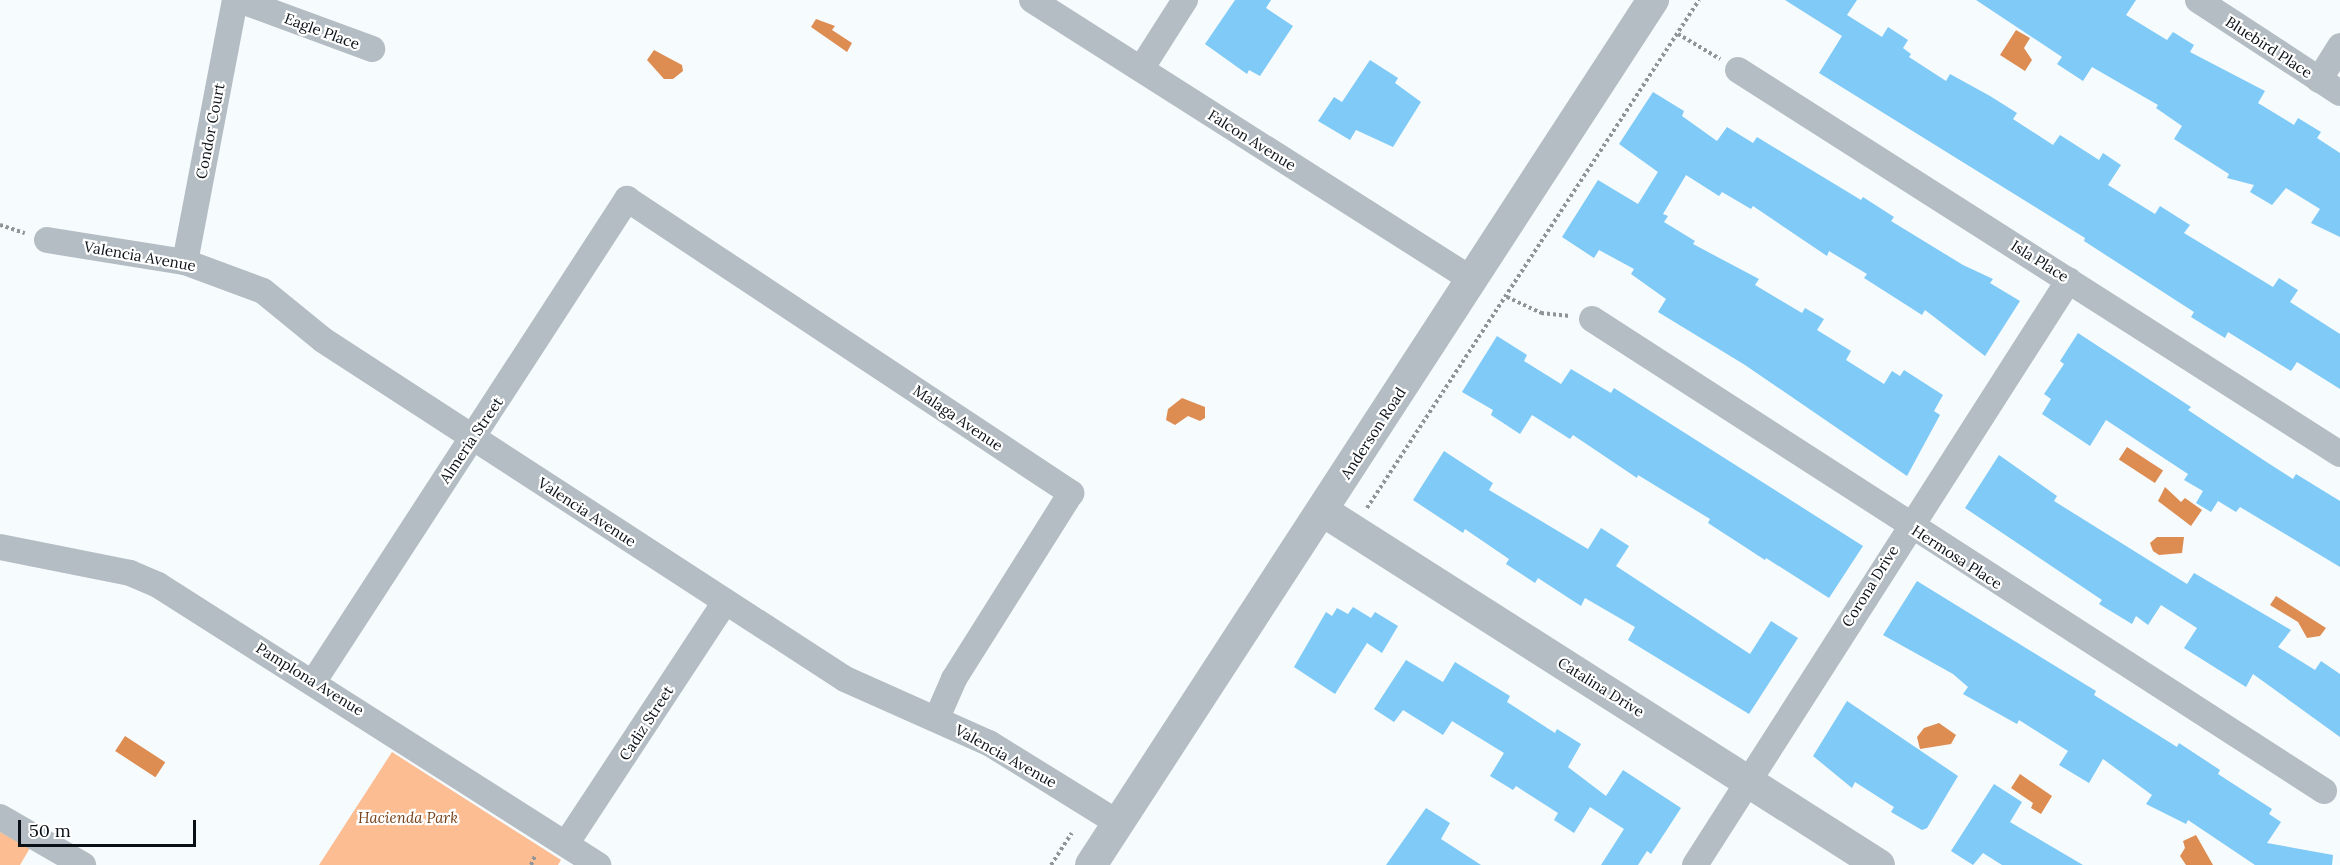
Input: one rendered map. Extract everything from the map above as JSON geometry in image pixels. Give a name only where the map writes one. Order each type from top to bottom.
[{"type":"street","name":"Eagle Place","points":[[237,0],[372,49]]},
{"type":"street","name":"Condor Court","points":[[184,262],[237,0]]},
{"type":"street","name":"Falcon Avenue","points":[[1032,0],[1472,279]]},
{"type":"street","points":[[1141,69],[1185,0]]},
{"type":"street","name":"Anderson Road","points":[[1091,865],[1653,0]]},
{"type":"street","name":"Bluebird Place","points":[[2198,0],[2330,87]]},
{"type":"street","points":[[2330,87],[2340,46]]},
{"type":"street","name":"Isla Place","points":[[1738,70],[2340,454]]},
{"type":"street","name":"Almeria Street","points":[[314,681],[627,198]]},
{"type":"street","name":"Malaga Avenue","points":[[627,198],[1071,493],[954,679],[937,718]]},
{"type":"street","name":"Valencia Avenue","points":[[47,240],[184,262],[263,291],[323,340],[725,602],[871,693],[937,718],[989,743],[1118,823]]},
{"type":"street","name":"Corona Drive","points":[[1695,865],[1908,526],[2069,280]]},
{"type":"street","name":"Hermosa Place","points":[[1592,319],[1908,526],[2324,791]]},
{"type":"street","name":"Catalina Drive","points":[[1323,510],[1879,865]]},
{"type":"street","name":"Pamplona Avenue","points":[[0,547],[130,573],[158,585],[314,681],[598,865]]},
{"type":"street","name":"Cadiz Street","points":[[566,844],[725,602]]},
{"type":"street","points":[[0,817],[83,865]]},
{"type":"path","points":[[1353,530],[1507,297],[1698,0]]},
{"type":"path","points":[[1678,34],[1738,70]]},
{"type":"path","points":[[1507,297],[1541,313],[1592,319]]},
{"type":"path","points":[[1052,865],[1072,833]]},
{"type":"green space","name":"Hacienda Park","points":[[392,752],[561,860],[558,865],[319,865]]},
{"type":"green space","points":[[0,832],[30,848],[20,865],[0,865]]},
{"type":"shaded area","points":[[816,19],[835,26],[832,30],[852,43],[847,52],[811,27]]},
{"type":"shaded area","points":[[2016,30],[2030,38],[2024,48],[2032,60],[2025,71],[2000,55]]},
{"type":"shaded area","points":[[654,50],[682,65],[683,71],[673,79],[664,79],[647,60]]},
{"type":"shaded area","points":[[1182,398],[1205,407],[1205,418],[1200,421],[1188,416],[1175,425],[1166,420],[1168,409]]},
{"type":"shaded area","points":[[2127,447],[2163,470],[2155,483],[2119,460]]},
{"type":"shaded area","points":[[2165,487],[2181,502],[2185,498],[2202,510],[2191,526],[2158,501]]},
{"type":"shaded area","points":[[2157,537],[2184,537],[2182,553],[2159,555],[2153,551],[2150,543]]},
{"type":"shaded area","points":[[2276,596],[2326,628],[2320,636],[2307,638],[2298,622],[2270,605]]},
{"type":"shaded area","points":[[1939,723],[1956,735],[1951,744],[1920,749],[1917,737],[1924,728]]},
{"type":"shaded area","points":[[125,736],[165,762],[155,777],[115,751]]},
{"type":"shaded area","points":[[2020,774],[2052,796],[2041,814],[2031,808],[2033,803],[2011,788]]},
{"type":"shaded area","points":[[2196,835],[2213,865],[2186,865],[2180,856],[2185,848],[2183,841]]},
{"type":"building","points":[[1235,0],[1271,0],[1266,8],[1293,26],[1260,76],[1249,70],[1247,74],[1205,44]]},
{"type":"building","points":[[1785,0],[1857,0],[1847,15],[1882,37],[1888,27],[1908,40],[1903,48],[1911,54],[1909,57],[1946,81],[1950,74],[1990,96],[2017,113],[2013,119],[2053,145],[2060,135],[2099,160],[2103,153],[2121,165],[2108,185],[2155,214],[2160,206],[2190,225],[2184,233],[2273,287],[2279,278],[2298,290],[2290,302],[2340,334],[2340,389],[2297,362],[2291,371],[2228,332],[2225,338],[2191,317],[2194,312],[2084,241],[2085,238],[1819,73],[1842,36]]},
{"type":"building","points":[[1976,0],[2136,0],[2126,15],[2167,40],[2173,32],[2194,45],[2190,52],[2265,91],[2258,103],[2294,125],[2298,118],[2321,132],[2317,138],[2340,153],[2340,237],[2311,223],[2320,209],[2286,188],[2272,205],[2250,192],[2254,185],[2227,178],[2229,174],[2174,139],[2182,126],[2156,108],[2158,105],[2092,67],[2083,81],[2057,64],[2062,57]]},
{"type":"building","points":[[1370,60],[1398,78],[1395,83],[1421,102],[1393,147],[1356,130],[1350,140],[1318,121],[1334,97],[1342,102]]},
{"type":"building","points":[[1653,92],[1684,111],[1682,116],[1717,141],[1727,127],[1753,143],[1757,137],[1861,200],[1863,197],[1894,217],[1891,221],[1963,265],[1993,279],[1990,283],[2020,301],[1985,356],[1925,310],[1922,315],[1864,278],[1867,274],[1829,251],[1827,256],[1753,206],[1751,209],[1722,192],[1719,196],[1686,175],[1663,214],[1668,216],[1664,222],[1695,241],[1693,244],[1759,279],[1755,285],[1802,313],[1805,308],[1824,319],[1817,330],[1851,351],[1846,360],[1884,384],[1892,371],[1900,376],[1904,370],[1943,395],[1934,411],[1940,415],[1907,476],[1745,365],[1658,312],[1666,299],[1631,274],[1634,269],[1599,250],[1594,258],[1562,237],[1598,180],[1638,204],[1658,172],[1619,144]]},
{"type":"building","points":[[2078,333],[2191,407],[2188,410],[2268,463],[2293,479],[2296,474],[2340,501],[2340,567],[2240,507],[2236,512],[2218,501],[2211,512],[2196,503],[2203,491],[2184,480],[2188,474],[2106,420],[2090,446],[2042,414],[2051,399],[2044,394],[2064,364],[2060,361]]},
{"type":"building","points":[[1497,336],[1527,355],[1524,361],[1561,384],[1571,369],[1611,393],[1614,388],[1863,546],[1829,598],[1708,523],[1710,519],[1638,475],[1637,478],[1573,435],[1570,439],[1532,415],[1520,434],[1491,415],[1493,410],[1462,392]]},
{"type":"building","points":[[1444,451],[1493,483],[1489,490],[1588,549],[1601,528],[1629,546],[1616,566],[1750,654],[1771,621],[1798,638],[1749,714],[1628,640],[1635,627],[1585,598],[1581,606],[1538,578],[1535,583],[1506,564],[1509,559],[1465,529],[1463,533],[1413,500]]},
{"type":"building","points":[[1999,455],[2057,496],[2054,501],[2187,584],[2194,573],[2291,630],[2278,647],[2315,670],[2321,661],[2340,674],[2340,737],[2253,674],[2246,687],[2184,648],[2197,628],[2161,605],[2148,625],[2136,616],[2132,624],[2099,604],[2102,600],[1965,508]]},
{"type":"building","points":[[1917,581],[2096,691],[2094,695],[2177,747],[2179,743],[2220,770],[2218,774],[2272,809],[2269,814],[2281,822],[2267,843],[2333,855],[2332,865],[2255,865],[2188,820],[2186,824],[2146,804],[2152,795],[2103,759],[2089,783],[2059,765],[2068,751],[2019,720],[2017,724],[1963,694],[1968,687],[1953,674],[1883,635]]},
{"type":"building","points":[[1353,607],[1371,618],[1375,612],[1398,626],[1382,653],[1367,643],[1335,694],[1294,667],[1326,612],[1332,616],[1337,608],[1348,614]]},
{"type":"building","points":[[1406,660],[1443,682],[1455,662],[1510,696],[1507,702],[1555,733],[1557,729],[1581,744],[1568,767],[1606,796],[1623,770],[1681,808],[1651,854],[1647,851],[1638,865],[1601,865],[1624,829],[1590,807],[1574,833],[1554,820],[1558,813],[1516,786],[1513,790],[1490,776],[1504,753],[1452,721],[1443,735],[1403,710],[1394,722],[1374,709]]},
{"type":"building","points":[[1847,701],[1958,776],[1927,828],[1922,830],[1891,812],[1894,807],[1855,782],[1852,788],[1813,756]]},
{"type":"building","points":[[1994,784],[2022,802],[2010,822],[2083,865],[2002,865],[1983,853],[1973,865],[1951,851]]},
{"type":"building","points":[[1426,808],[1450,823],[1441,839],[1481,865],[1386,865]]}]
